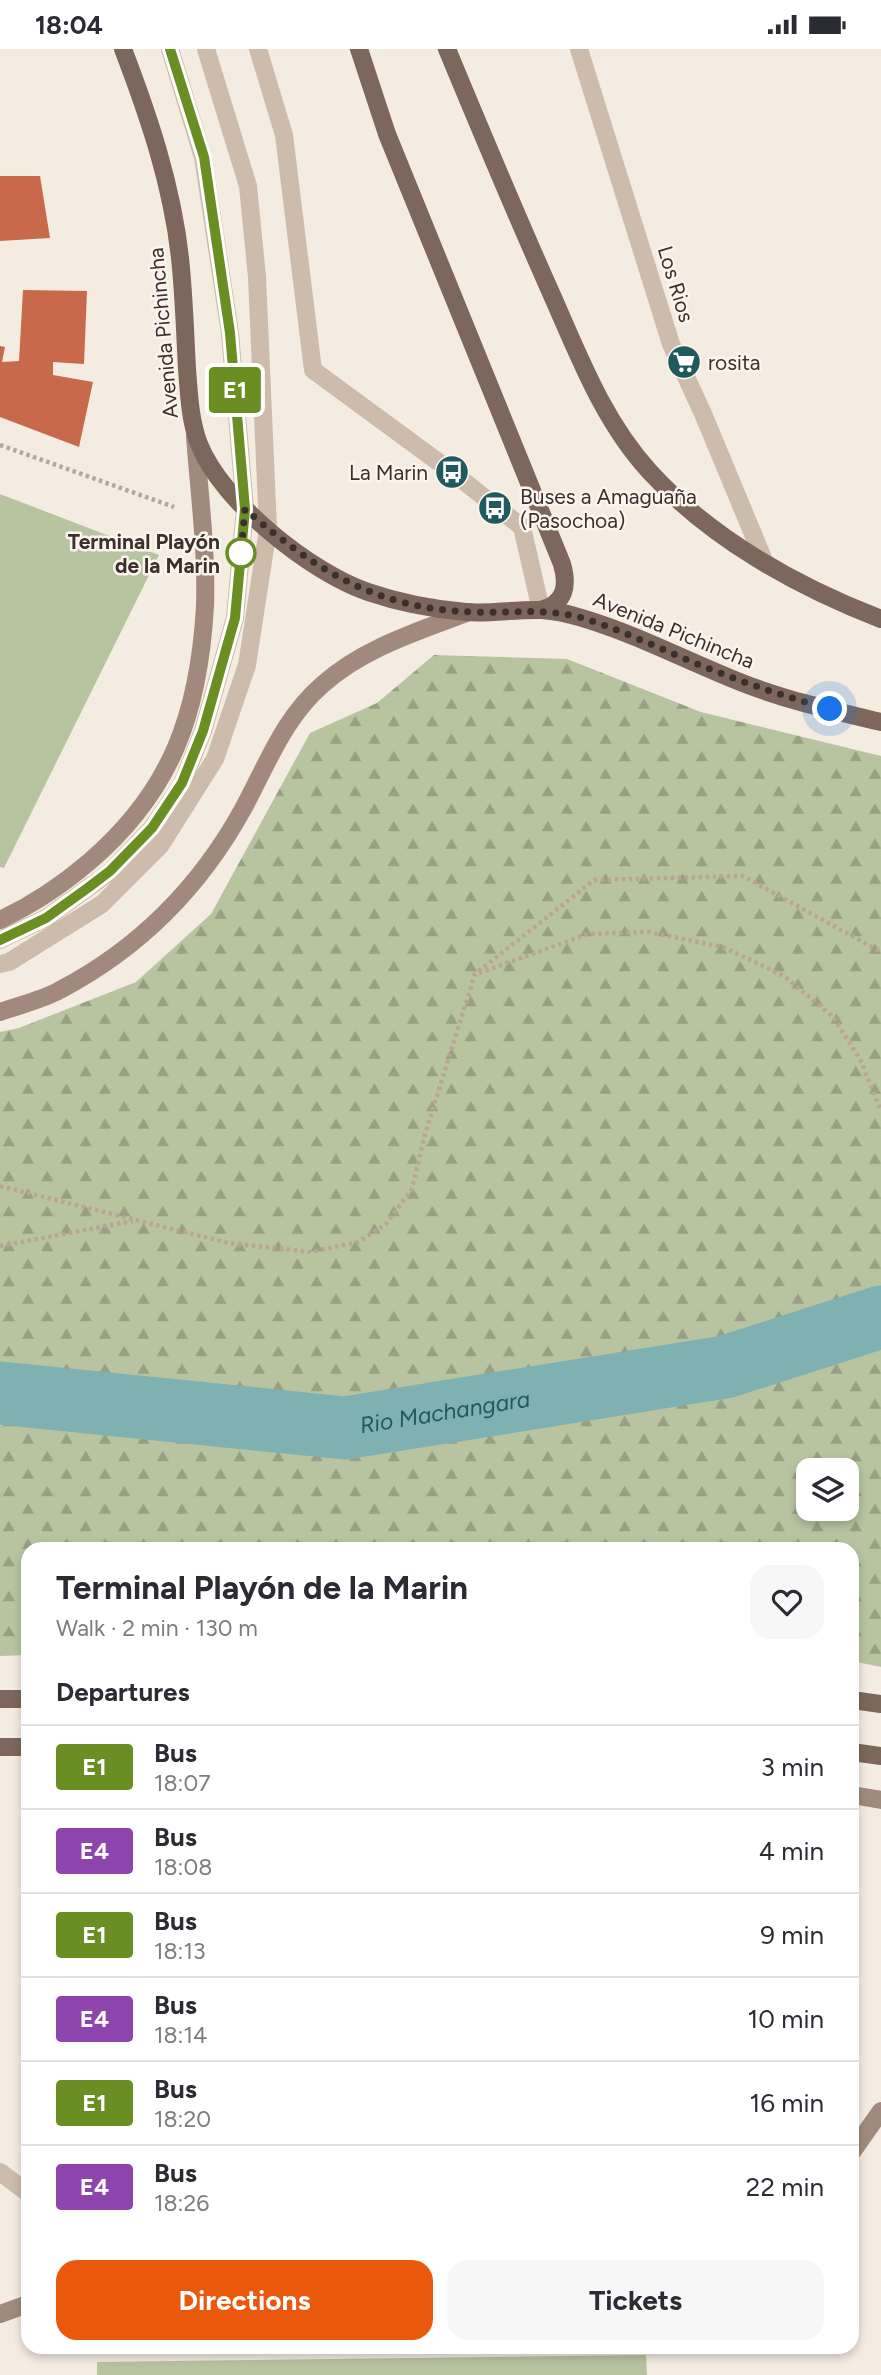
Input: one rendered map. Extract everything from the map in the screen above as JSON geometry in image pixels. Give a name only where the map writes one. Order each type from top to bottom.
[{"type":"main road","name":"Avenida Pichincha","points":[[123,49],[157,145],[174,214],[194,429],[212,468],[245,509],[268,530],[310,562],[365,591],[423,607],[469,612],[541,610],[562,613],[613,627],[743,683],[881,722]]},
{"type":"main road","points":[[359,49],[387,134],[562,563],[565,592],[556,603],[541,610]]},
{"type":"main road","points":[[447,49],[509,199],[591,383],[607,414],[628,445],[669,492],[729,539],[765,563],[838,602],[881,619]]},
{"type":"main road","points":[[0,920],[48,893],[102,851],[143,807],[165,773],[183,731],[197,675],[205,605],[194,429]]},
{"type":"main road","points":[[0,1012],[58,991],[122,951],[157,921],[188,889],[219,848],[289,721],[322,684],[369,653],[469,612]]},
{"type":"main road","points":[[0,1699],[21,1699]]},
{"type":"main road","points":[[859,1701],[881,1705]]},
{"type":"main road","points":[[0,1747],[21,1747]]},
{"type":"main road","points":[[859,1753],[881,1756]]},
{"type":"main road","points":[[859,1796],[881,1800]]},
{"type":"main road","points":[[859,2140],[881,2111]]},
{"type":"main road","points":[[0,2314],[21,2306]]},
{"type":"street","points":[[0,940],[46,918],[110,871],[152,828],[182,783],[203,731],[235,618],[245,509],[230,333],[204,157],[170,49]]},
{"type":"street","points":[[0,964],[9,962],[102,904],[160,846],[215,759],[247,665],[268,530],[257,277],[248,186],[206,49]]},
{"type":"street","points":[[258,49],[284,135],[313,370],[522,527],[541,610]]},
{"type":"street","name":"Los Rios","points":[[579,49],[671,344],[765,563]]},
{"type":"street","points":[[0,2172],[21,2188]]},
{"type":"path","points":[[0,445],[201,516]]},
{"type":"path","points":[[0,1187],[228,1243],[311,1252],[358,1242],[385,1225],[412,1189],[425,1134],[475,974],[594,880],[743,876],[881,952]]},
{"type":"path","points":[[475,974],[588,934],[649,932],[723,947],[784,976],[833,1017],[860,1059],[881,1111]]},
{"type":"path","points":[[0,1246],[135,1220]]},
{"type":"green space","points":[[0,494],[159,555],[4,868],[0,867]]},
{"type":"green space","points":[[434,655],[567,659],[701,712],[881,756],[881,1667],[859,1662],[859,1542],[21,1542],[21,1655],[0,1656],[0,1032],[19,1028],[136,982],[211,914],[310,733],[377,703]]},
{"type":"green space","points":[[646,2355],[647,2375],[97,2375],[97,2362]]},
{"type":"building","points":[[0,176],[40,176],[50,238],[0,241]]},
{"type":"building","points":[[23,290],[87,291],[84,364],[53,362],[53,375],[93,382],[79,447],[0,417],[0,346],[5,347],[2,362],[19,361]]},
{"type":"waterway","name":"Rio Machangara","points":[[0,1393],[345,1428],[725,1367],[881,1317]]},
{"type":"bus line","name":"E1","points":[[0,940],[46,918],[89,887],[110,871],[152,828],[182,783],[203,731],[235,618],[245,509],[230,333],[204,157],[170,49]]},
{"type":"place","name":"rosita","points":[[684,362]]},
{"type":"place","name":"La Marin","points":[[452,472]]},
{"type":"place","name":"Buses a Amaguaña (Pasochoa)","points":[[495,508]]},
{"type":"place","name":"Terminal Playón de la Marin","points":[[241,553]]},
{"type":"route","points":[[241,553],[240,563],[245,509],[310,562],[365,591],[423,607],[469,612],[541,610],[580,617],[613,627],[743,683],[830,709]]}]
